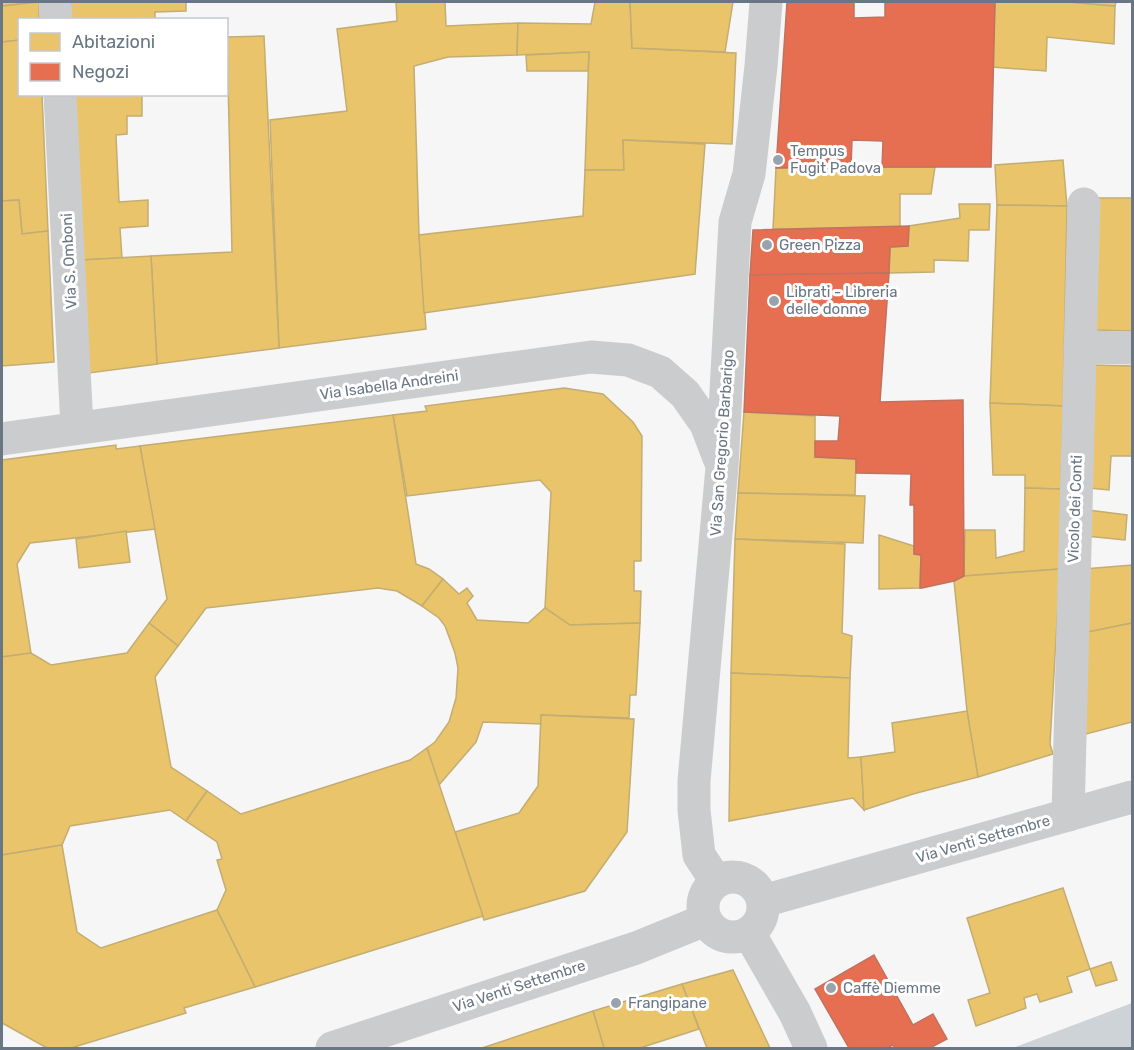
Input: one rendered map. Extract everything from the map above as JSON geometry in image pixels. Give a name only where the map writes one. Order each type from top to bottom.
[{"type":"street","points":[[55,2],[56,18]]},
{"type":"street","name":"Via San Gregorio Barbarigo","points":[[716,881],[699,855],[694,810],[694,782],[722,467],[735,222],[749,174],[766,2]]},
{"type":"street","name":"Via S. Omboni","points":[[60,96],[77,427]]},
{"type":"street","name":"Vicolo dei Conti","points":[[1068,815],[1084,204]]},
{"type":"street","points":[[1080,347],[1132,348]]},
{"type":"street","name":"Via Isabella Andreini","points":[[2,439],[591,357],[628,360],[660,372],[685,394],[706,424],[722,467]]},
{"type":"street","name":"Via Venti Settembre","points":[[763,901],[1132,797]]},
{"type":"street","points":[[735,876],[745,879],[760,892],[763,901],[761,920],[749,933],[739,937],[720,934],[711,929],[705,920],[703,903],[705,894],[716,881],[725,877],[735,876]]},
{"type":"street","name":"Via Venti Settembre","points":[[332,1048],[636,948],[705,920]]},
{"type":"street","points":[[749,933],[795,1013],[811,1048]]},
{"type":"shaded area","points":[[1132,1003],[1132,1048],[1013,1048]]},
{"type":"building: Abitazioni","points":[[2,2],[39,2],[2,6]]},
{"type":"building: Abitazioni","points":[[39,2],[39,18],[18,18],[18,40],[2,42],[2,6]]},
{"type":"building: Abitazioni","points":[[71,2],[186,2],[186,11],[155,12],[155,18],[71,18]]},
{"type":"building: Abitazioni","points":[[396,2],[445,2],[446,26],[518,23],[517,55],[448,57],[414,66],[419,235],[426,329],[279,348],[270,120],[347,111],[337,29],[397,21]]},
{"type":"building: Abitazioni","points":[[595,2],[630,2],[632,48],[736,53],[732,144],[623,140],[624,170],[585,170],[589,52],[517,55],[518,23],[591,24]]},
{"type":"building: Abitazioni","points":[[630,2],[733,2],[725,52],[632,48]]},
{"type":"building: Abitazioni","points":[[995,2],[1069,2],[1115,6],[1114,44],[1047,37],[1046,71],[992,67]]},
{"type":"building: Abitazioni","points":[[1069,2],[1116,2],[1115,6]]},
{"type":"building: Abitazioni","points":[[264,36],[279,348],[157,364],[151,256],[232,252],[228,37]]},
{"type":"building: Abitazioni","points":[[18,40],[18,96],[42,96],[48,231],[22,234],[19,200],[2,201],[2,42]]},
{"type":"building: Abitazioni","points":[[589,52],[588,71],[527,71],[526,55]]},
{"type":"building: Abitazioni","points":[[73,96],[142,96],[142,116],[127,116],[127,134],[116,135],[119,202],[148,200],[148,226],[120,228],[122,258],[82,260]]},
{"type":"building: Abitazioni","points":[[623,140],[705,144],[695,274],[424,313],[419,235],[583,216],[585,170],[624,170]]},
{"type":"building: Abitazioni","points":[[1063,160],[1067,206],[997,205],[995,165]]},
{"type":"building: Abitazioni","points":[[935,167],[931,194],[900,194],[900,227],[773,229],[776,168]]},
{"type":"building: Abitazioni","points":[[1097,198],[1132,198],[1132,331],[1095,330]]},
{"type":"building: Abitazioni","points":[[19,200],[22,234],[48,231],[54,362],[2,366],[2,201]]},
{"type":"building: Abitazioni","points":[[959,204],[990,204],[989,230],[969,230],[968,261],[934,260],[934,272],[889,273],[890,247],[908,246],[909,226],[960,218]]},
{"type":"building: Abitazioni","points":[[997,205],[1067,206],[1063,406],[990,403]]},
{"type":"building: Abitazioni","points":[[151,256],[157,364],[89,373],[82,260]]},
{"type":"building: Abitazioni","points":[[1092,365],[1132,366],[1132,456],[1111,456],[1109,490],[1089,488]]},
{"type":"building: Abitazioni","points":[[564,388],[603,394],[633,422],[642,436],[641,561],[634,561],[634,591],[641,591],[640,623],[570,625],[545,608],[551,492],[540,480],[407,496],[393,415],[427,411],[425,406]]},
{"type":"building: Abitazioni","points":[[990,403],[1063,406],[1061,489],[1025,488],[1025,475],[993,475]]},
{"type":"building: Abitazioni","points":[[744,412],[815,416],[815,457],[856,459],[855,495],[738,493]]},
{"type":"building: Abitazioni","points":[[393,415],[416,564],[429,569],[443,579],[422,606],[397,591],[378,588],[206,608],[178,646],[149,623],[167,599],[140,446]]},
{"type":"building: Abitazioni","points":[[116,445],[116,449],[140,446],[155,529],[30,543],[17,564],[31,653],[2,657],[2,460]]},
{"type":"building: Abitazioni","points":[[1025,488],[1061,489],[1060,569],[964,576],[965,530],[995,530],[996,558],[1024,551]]},
{"type":"building: Abitazioni","points":[[738,493],[865,496],[863,543],[735,539]]},
{"type":"building: Abitazioni","points":[[1088,510],[1127,515],[1125,540],[1086,536]]},
{"type":"building: Abitazioni","points":[[126,531],[130,562],[79,568],[76,539]]},
{"type":"building: Abitazioni","points":[[879,535],[914,546],[914,554],[921,555],[920,588],[879,589]]},
{"type":"building: Abitazioni","points":[[735,539],[845,544],[842,633],[852,636],[850,678],[731,673]]},
{"type":"building: Abitazioni","points":[[1132,565],[1132,623],[1083,633],[1084,569]]},
{"type":"building: Abitazioni","points":[[1060,569],[1050,744],[1053,754],[978,777],[967,711],[954,581],[964,576]]},
{"type":"building: Abitazioni","points":[[443,579],[459,594],[467,588],[473,596],[467,603],[477,620],[528,623],[545,608],[570,625],[640,623],[636,695],[630,695],[629,718],[541,715],[541,724],[483,722],[476,742],[439,785],[427,748],[435,742],[449,722],[456,698],[458,668],[445,626],[439,618],[422,606]]},
{"type":"building: Abitazioni","points":[[149,623],[178,646],[155,677],[171,767],[207,791],[186,821],[170,810],[70,826],[62,845],[2,855],[2,657],[31,653],[51,665],[127,653]]},
{"type":"building: Abitazioni","points":[[1132,623],[1132,722],[1082,735],[1083,633]]},
{"type":"building: Abitazioni","points":[[731,673],[850,678],[848,758],[861,757],[864,810],[853,798],[729,821]]},
{"type":"building: Abitazioni","points":[[967,711],[978,777],[864,810],[861,757],[895,752],[892,723]]},
{"type":"building: Abitazioni","points":[[541,715],[634,719],[627,832],[585,891],[484,920],[455,832],[519,813],[538,786]]},
{"type":"building: Abitazioni","points":[[427,748],[483,916],[255,987],[217,910],[226,890],[217,860],[222,859],[217,842],[186,821],[207,791],[241,814],[410,760]]},
{"type":"building: Abitazioni","points":[[62,845],[77,932],[101,948],[217,910],[255,987],[184,1008],[186,1013],[71,1048],[47,1048],[2,1023],[2,855]]},
{"type":"building: Abitazioni","points":[[1063,888],[1090,969],[1067,977],[1072,992],[1040,1002],[1037,994],[1024,998],[1026,1008],[976,1026],[968,1000],[990,993],[967,918]]},
{"type":"building: Abitazioni","points":[[1111,962],[1117,980],[1096,986],[1090,969]]},
{"type":"building: Abitazioni","points":[[733,970],[770,1048],[707,1048],[682,984]]},
{"type":"building: Abitazioni","points":[[682,984],[699,1029],[640,1048],[604,1048],[593,1011]]},
{"type":"building: Abitazioni","points":[[593,1011],[604,1048],[482,1048]]},
{"type":"building: Negozi","points":[[787,2],[854,2],[854,18],[885,17],[885,2],[995,2],[991,167],[882,167],[883,141],[852,140],[851,167],[776,168]]},
{"type":"building: Negozi","points":[[909,226],[908,246],[890,247],[889,273],[750,275],[753,230]]},
{"type":"building: Negozi","points":[[889,273],[880,402],[963,400],[964,576],[954,581],[922,588],[920,588],[921,555],[914,554],[914,505],[910,505],[911,474],[856,473],[856,459],[815,457],[815,441],[838,441],[840,416],[744,412],[750,275]]},
{"type":"building: Negozi","points":[[874,955],[913,1025],[933,1014],[947,1039],[930,1048],[895,1048],[893,1045],[887,1048],[849,1048],[815,989]]},
{"type":"place","name":"Tempus Fugit Padova","points":[[778,160]]},
{"type":"place","name":"Green Pizza","points":[[767,245]]},
{"type":"place","name":"Librati - Libreria delle donne","points":[[774,301]]},
{"type":"place","name":"Caffè Diemme","points":[[831,988]]},
{"type":"place","name":"Frangipane","points":[[616,1003]]}]
